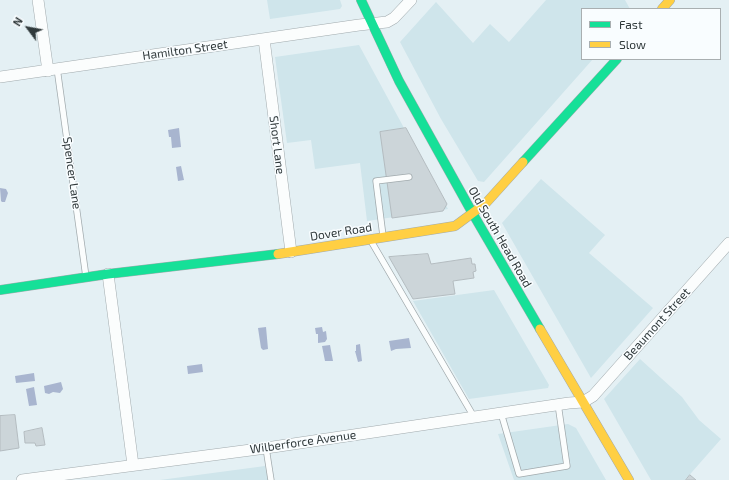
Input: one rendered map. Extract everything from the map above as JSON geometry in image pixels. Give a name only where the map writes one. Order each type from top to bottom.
[{"type":"street","points":[[38,0],[52,70]]},
{"type":"street","name":"Old South Head Road","points":[[361,0],[400,81],[472,214],[629,480]]},
{"type":"street","name":"Hamilton Street","points":[[0,77],[371,23],[387,22],[394,18],[411,0]]},
{"type":"street","points":[[663,8],[670,0]]},
{"type":"street","name":"Short Lane","points":[[264,39],[291,252]]},
{"type":"street","name":"Dover Road","points":[[0,290],[108,274],[291,252],[455,226],[486,203],[616,60]]},
{"type":"street","name":"Beaumont Street","points":[[583,402],[593,396],[729,243]]},
{"type":"street","points":[[108,274],[133,465]]},
{"type":"street","name":"Wilberforce Avenue","points":[[22,480],[266,448],[558,404],[583,402]]},
{"type":"lane","name":"Spencer Lane","points":[[52,70],[86,277]]},
{"type":"lane","points":[[383,237],[376,181],[409,177]]},
{"type":"lane","points":[[369,239],[474,417]]},
{"type":"lane","points":[[501,413],[519,474],[568,466],[558,404]]},
{"type":"lane","points":[[266,448],[271,480]]},
{"type":"shaded area","points":[[267,0],[340,0],[342,6],[340,9],[270,19]]},
{"type":"shaded area","points":[[546,0],[625,0],[629,8],[581,8],[581,60],[592,60],[484,182],[478,181],[441,119],[400,42],[436,2],[473,43],[490,24],[509,42]]},
{"type":"shaded area","points":[[359,45],[448,209],[367,221],[360,163],[315,169],[311,140],[287,143],[275,57]]},
{"type":"shaded area","points":[[541,179],[605,235],[589,253],[653,308],[591,378],[502,223]]},
{"type":"shaded area","points":[[494,290],[549,385],[548,388],[469,399],[413,301]]},
{"type":"shaded area","points":[[640,359],[682,397],[699,420],[721,439],[685,480],[651,480],[604,399]]},
{"type":"shaded area","points":[[568,424],[576,428],[606,480],[514,480],[498,434]]},
{"type":"shaded area","points":[[265,466],[268,480],[160,480]]},
{"type":"water","points":[[179,128],[181,147],[172,148],[171,137],[169,137],[168,130]]},
{"type":"water","points":[[181,166],[184,180],[178,181],[176,167]]},
{"type":"water","points":[[0,188],[6,189],[8,193],[5,202],[1,201]]},
{"type":"water","points":[[266,327],[268,349],[263,350],[261,348],[258,328]]},
{"type":"water","points":[[322,327],[323,332],[326,331],[327,339],[325,342],[318,343],[318,334],[316,334],[315,328]]},
{"type":"water","points":[[409,338],[411,348],[396,349],[391,351],[389,341]]},
{"type":"water","points":[[360,344],[362,361],[358,362],[355,351],[356,345]]},
{"type":"water","points":[[330,345],[333,361],[325,361],[322,346]]},
{"type":"water","points":[[202,364],[203,372],[188,374],[187,366]]},
{"type":"water","points":[[34,373],[35,381],[16,383],[15,376]]},
{"type":"water","points":[[61,382],[63,389],[60,393],[45,393],[44,386]]},
{"type":"water","points":[[34,387],[37,405],[29,406],[26,389]]},
{"type":"building","points":[[406,128],[447,204],[443,211],[392,218],[380,132]]},
{"type":"building","points":[[428,254],[431,264],[471,258],[472,264],[475,264],[476,271],[473,272],[474,278],[453,281],[455,294],[413,299],[389,257]]},
{"type":"building","points":[[15,415],[19,448],[0,451],[0,416]]},
{"type":"building","points":[[42,428],[45,445],[36,446],[35,443],[25,443],[24,432]]},
{"type":"building","points":[[690,475],[696,480],[686,480]]},
{"type":"traffic: fast","points":[[361,0],[399,81],[473,214],[540,329]]},
{"type":"traffic: fast","points":[[523,162],[616,60]]},
{"type":"traffic: fast","points":[[0,290],[108,274],[278,254]]},
{"type":"traffic: slow","points":[[663,8],[670,0]]},
{"type":"traffic: slow","points":[[278,254],[455,226],[486,203],[523,162]]},
{"type":"traffic: slow","points":[[540,329],[629,480]]}]
